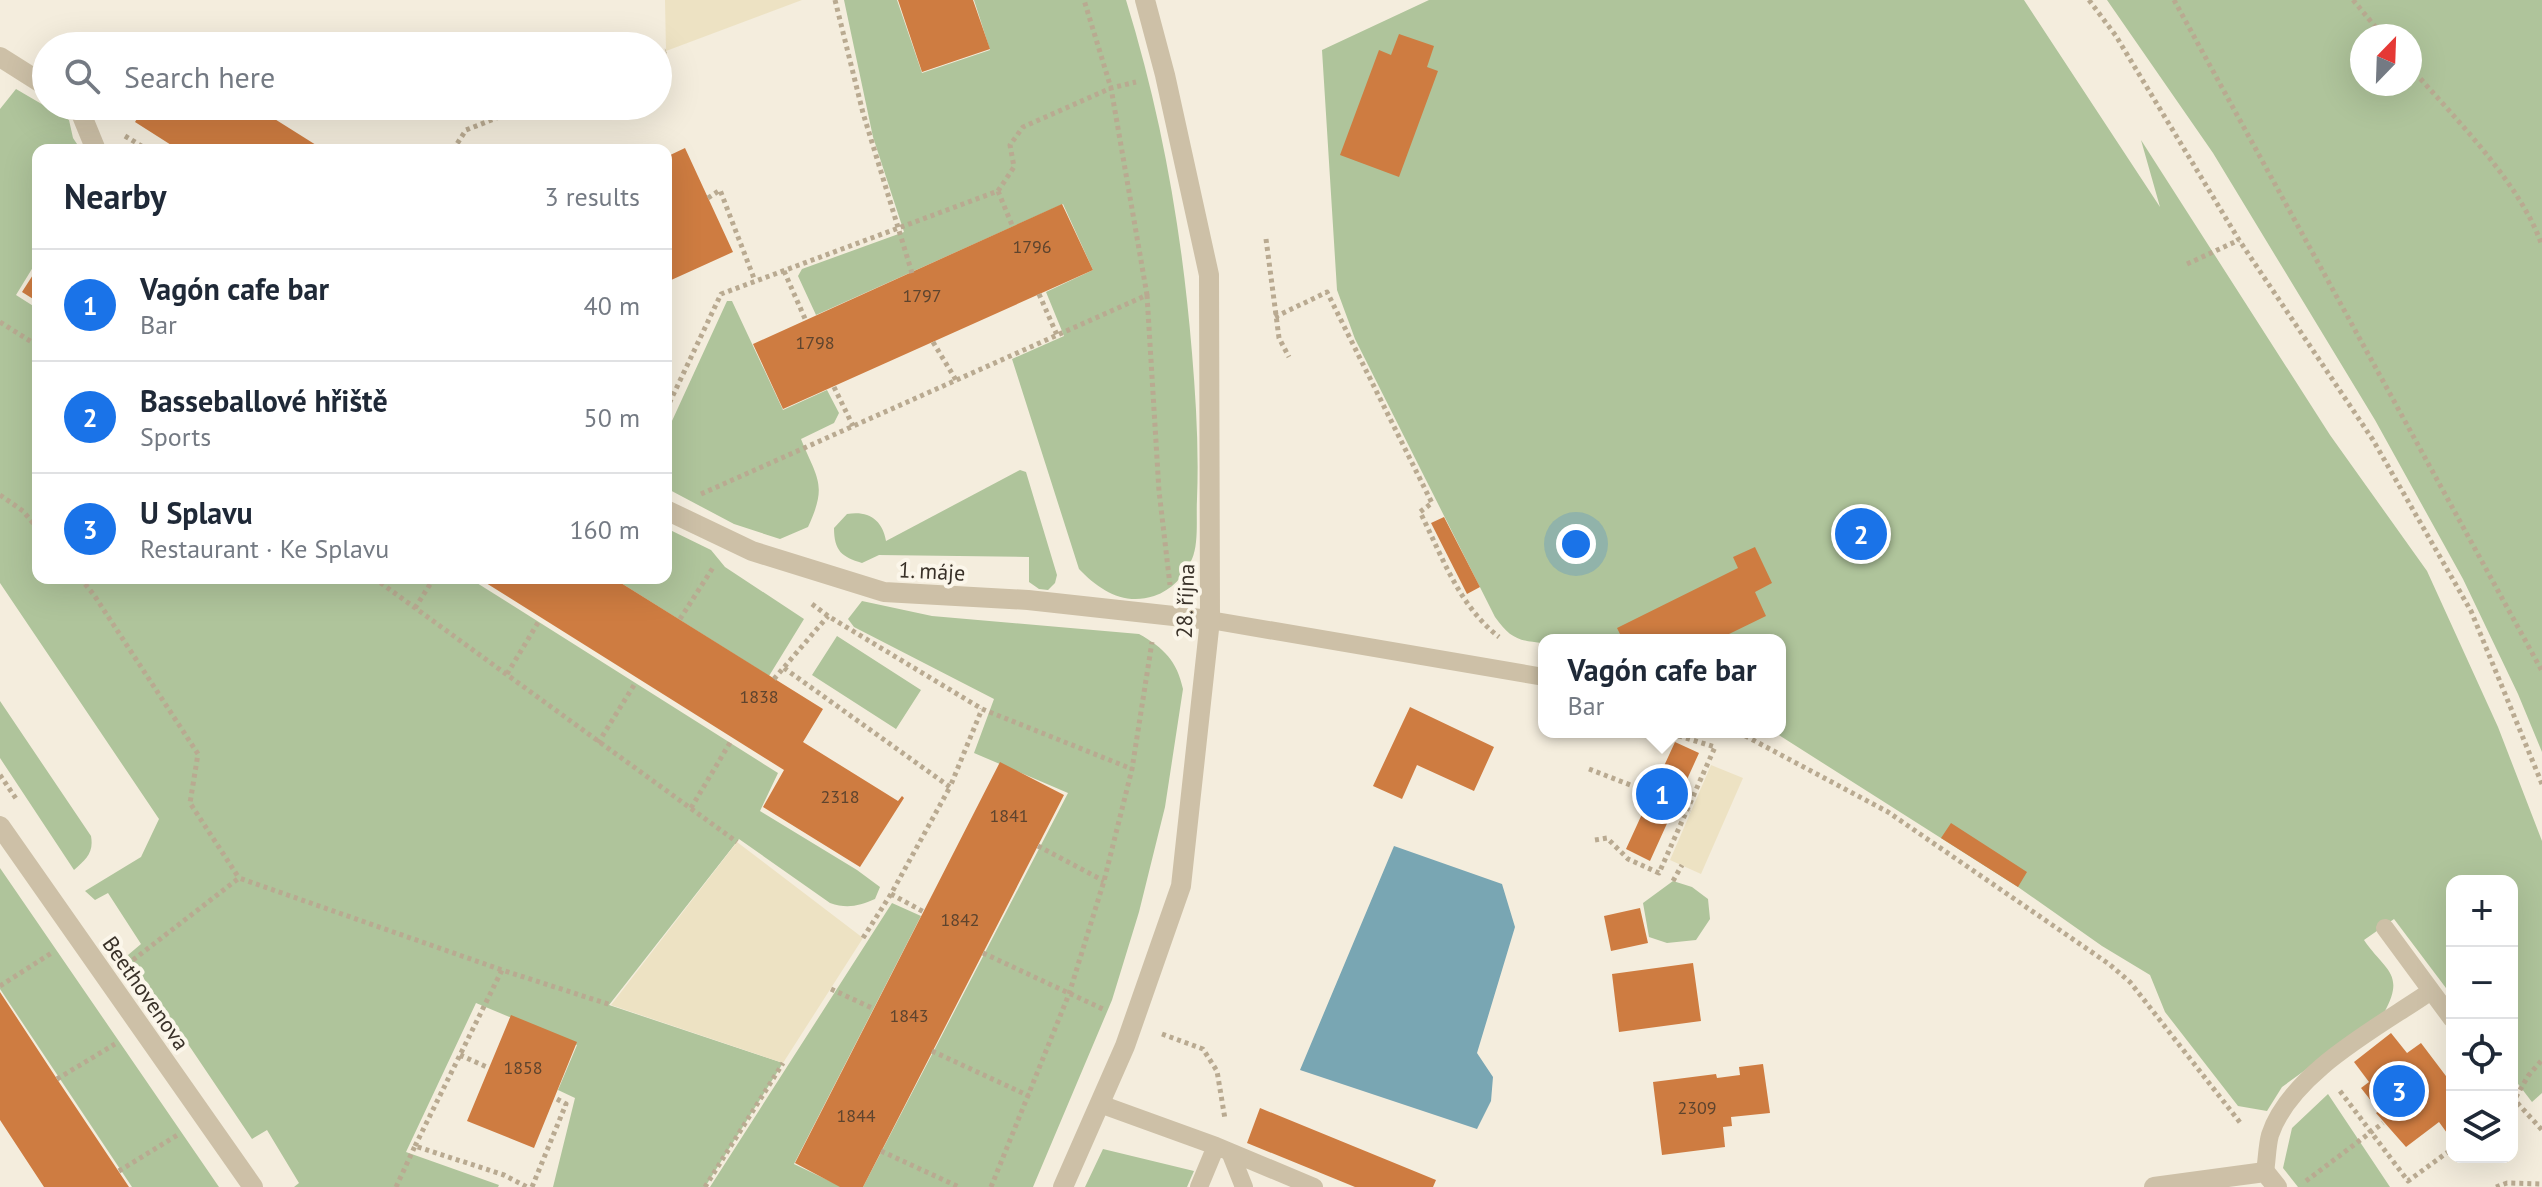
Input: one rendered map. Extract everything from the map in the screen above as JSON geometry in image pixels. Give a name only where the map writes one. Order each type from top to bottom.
[{"type":"street","name":"28. října","points":[[1063,1187],[1133,1023],[1181,886],[1210,620],[1209,275],[1165,75],[1145,0]]},
{"type":"street","points":[[0,57],[32,77]]},
{"type":"street","points":[[84,120],[94,144]]},
{"type":"street","name":"1. máje","points":[[672,513],[752,551],[884,592],[1028,600],[1210,620]]},
{"type":"street","name":"Beethovenova","points":[[0,826],[253,1187]]},
{"type":"street","points":[[2154,1187],[2271,1179]]},
{"type":"lane","points":[[1210,620],[1536,675]]},
{"type":"lane","points":[[2385,928],[2446,1011]]},
{"type":"lane","points":[[2271,1179],[2270,1134],[2295,1091],[2343,1051],[2431,991]]},
{"type":"lane","points":[[1100,1104],[1223,1149],[1314,1187]]},
{"type":"lane","points":[[1199,1187],[1223,1149]]},
{"type":"lane","points":[[1223,1149],[1244,1187]]},
{"type":"path","points":[[835,0],[863,113],[912,273]]},
{"type":"path","points":[[991,1187],[1069,994],[1104,881],[1132,769],[1150,645],[1174,617],[1159,491],[1147,295],[1111,88],[1084,0]]},
{"type":"path","points":[[2089,0],[2116,36],[2239,240],[2373,440],[2471,611],[2542,784]]},
{"type":"path","points":[[2174,0],[2542,671]]},
{"type":"path","points":[[2353,0],[2373,24]]},
{"type":"path","points":[[672,397],[721,294],[998,191],[1014,167],[1010,145],[1023,127],[1111,88],[1165,75]]},
{"type":"path","points":[[2422,81],[2492,161],[2536,228],[2542,246]]},
{"type":"path","points":[[457,144],[466,130],[491,120]]},
{"type":"path","points":[[708,198],[720,190],[755,281]]},
{"type":"path","points":[[998,191],[1012,225]]},
{"type":"path","points":[[1266,239],[1279,338],[1289,357]]},
{"type":"path","points":[[2187,264],[2239,240]]},
{"type":"path","points":[[784,271],[806,321]]},
{"type":"path","points":[[1275,317],[1327,292],[1432,503],[1420,512],[1466,603],[1536,675]]},
{"type":"path","points":[[1039,294],[1057,335]]},
{"type":"path","points":[[696,496],[1147,295]]},
{"type":"path","points":[[0,322],[32,342]]},
{"type":"path","points":[[933,342],[956,380]]},
{"type":"path","points":[[834,387],[853,426]]},
{"type":"path","points":[[0,495],[23,511],[32,522]]},
{"type":"path","points":[[680,619],[730,540]]},
{"type":"path","points":[[85,584],[198,754],[190,803],[239,878],[611,1005]]},
{"type":"path","points":[[382,584],[737,842]]},
{"type":"path","points":[[415,608],[430,584]]},
{"type":"path","points":[[804,597],[828,616],[982,709],[1132,769]]},
{"type":"path","points":[[774,679],[828,616]]},
{"type":"path","points":[[507,675],[539,621]]},
{"type":"path","points":[[784,668],[950,787]]},
{"type":"path","points":[[598,743],[636,682]]},
{"type":"path","points":[[863,938],[950,787],[982,709]]},
{"type":"path","points":[[1595,840],[1607,838],[1628,859],[1659,873],[1689,812],[1715,747],[1686,738]]},
{"type":"path","points":[[1749,738],[1888,812],[2130,982],[2251,1136],[2271,1179]]},
{"type":"path","points":[[691,808],[731,741]]},
{"type":"path","points":[[1589,769],[1651,793]]},
{"type":"path","points":[[1675,806],[1689,812]]},
{"type":"path","points":[[1038,846],[1104,881]]},
{"type":"path","points":[[1673,881],[1682,865]]},
{"type":"path","points":[[129,963],[239,878]]},
{"type":"path","points":[[891,894],[924,912]]},
{"type":"path","points":[[0,986],[78,936]]},
{"type":"path","points":[[983,953],[1133,1023],[1203,1049],[1217,1071],[1223,1149]]},
{"type":"path","points":[[396,1187],[502,970]]},
{"type":"path","points":[[831,989],[874,1009]]},
{"type":"path","points":[[57,1079],[142,1028]]},
{"type":"path","points":[[932,1051],[1030,1096]]},
{"type":"path","points":[[460,1055],[489,1068]]},
{"type":"path","points":[[2518,1093],[2542,1060]]},
{"type":"path","points":[[705,1187],[783,1063]]},
{"type":"path","points":[[2323,1067],[2408,1181],[2446,1153]]},
{"type":"path","points":[[415,1146],[504,1175],[530,1187],[566,1104],[555,1098]]},
{"type":"path","points":[[2518,1106],[2542,1130]]},
{"type":"path","points":[[119,1171],[205,1119]]},
{"type":"path","points":[[2298,1187],[2383,1123]]},
{"type":"path","points":[[881,1151],[959,1187]]},
{"type":"path","points":[[2496,1187],[2507,1183],[2542,1184]]},
{"type":"green space","points":[[844,0],[897,0],[922,73],[990,50],[974,0],[1126,0],[1150,87],[1169,175],[1188,308],[1196,407],[1196,545],[1181,577],[1160,593],[1143,599],[1122,597],[1104,589],[1079,569],[1012,359],[1064,336],[1046,292],[1093,270],[1063,204],[816,315],[798,276],[802,269],[904,232],[873,137]]},
{"type":"green space","points":[[1429,0],[2024,0],[2160,207],[2141,140],[2330,435],[2427,571],[2498,727],[2542,841],[2542,1093],[2532,1102],[2518,1084],[2518,875],[2446,875],[2446,988],[2394,919],[2364,940],[2393,980],[2384,1013],[2282,1087],[2267,1111],[2238,1106],[2165,1012],[2150,975],[1783,738],[1786,738],[1786,634],[1538,634],[1538,642],[1510,634],[1495,617],[1355,339],[1337,290],[1322,50]]},
{"type":"green space","points":[[2107,0],[2542,0],[2542,752],[2463,579],[2375,420],[2213,153]]},
{"type":"green space","points":[[16,89],[32,98],[32,120],[69,120],[77,144],[32,144],[32,269],[16,295],[32,305],[32,584],[479,584],[778,773],[760,811],[880,887],[875,899],[864,903],[847,906],[830,903],[739,839],[609,1005],[783,1063],[705,1187],[553,1187],[575,1098],[558,1090],[577,1045],[476,1003],[406,1152],[498,1187],[294,1187],[299,1183],[267,1130],[252,1139],[128,955],[141,944],[108,893],[95,900],[85,891],[141,857],[159,819],[0,583],[0,109]]},
{"type":"green space","points":[[727,301],[732,301],[783,410],[827,390],[839,413],[834,423],[801,439],[816,473],[819,491],[808,527],[780,539],[734,524],[672,491],[672,421]]},
{"type":"green space","points":[[1020,470],[1026,472],[1057,575],[1055,583],[1048,590],[1039,589],[1029,582],[1029,557],[879,555],[862,563],[844,555],[838,548],[834,528],[847,514],[873,518],[882,527],[886,541]]},
{"type":"green space","points":[[672,531],[711,550],[725,567],[804,619],[769,676],[623,584],[672,584]]},
{"type":"green space","points":[[862,601],[932,616],[1139,634],[1168,656],[1183,689],[1165,807],[1139,912],[1112,1000],[1033,1187],[863,1187],[1068,793],[974,753],[994,699],[854,627],[848,619]]},
{"type":"green space","points":[[837,636],[921,690],[896,729],[812,675]]},
{"type":"green space","points":[[0,701],[91,836],[90,851],[74,870],[0,758]]},
{"type":"green space","points":[[0,868],[219,1187],[132,1187],[0,989]]},
{"type":"green space","points":[[1673,881],[1692,887],[1708,899],[1710,919],[1696,940],[1667,943],[1649,937],[1643,903]]},
{"type":"green space","points":[[892,903],[921,916],[794,1164],[842,1187],[710,1187]]},
{"type":"green space","points":[[2328,1094],[2390,1187],[2298,1187],[2283,1168],[2292,1128]]},
{"type":"green space","points":[[1103,1149],[1194,1171],[1187,1187],[1085,1187]]},
{"type":"shaded area","points":[[665,0],[802,0],[672,49],[672,32],[666,32]]},
{"type":"shaded area","points":[[1711,765],[1743,778],[1701,874],[1670,860]]},
{"type":"shaded area","points":[[737,842],[863,938],[783,1063],[611,1005]]},
{"type":"water","points":[[1394,846],[1502,884],[1515,927],[1477,1053],[1493,1077],[1491,1101],[1477,1129],[1300,1070]]},
{"type":"building","points":[[898,0],[973,0],[990,49],[922,72]]},
{"type":"building","points":[[1399,34],[1434,46],[1427,67],[1438,71],[1399,177],[1340,155],[1379,50],[1391,55]]},
{"type":"building","points":[[276,120],[314,144],[170,144],[135,122]]},
{"type":"building","points":[[685,148],[733,252],[672,280],[672,154]]},
{"type":"building","points":[[1062,204],[1093,270],[783,409],[753,344]]},
{"type":"building","points":[[32,276],[32,298],[22,292]]},
{"type":"building","points":[[1444,517],[1480,587],[1467,594],[1431,523]]},
{"type":"building","points":[[1755,547],[1772,583],[1755,592],[1766,616],[1729,634],[1620,634],[1617,628],[1738,568],[1733,557]]},
{"type":"building","points":[[488,584],[623,584],[823,709],[803,742],[898,801],[902,796],[904,798],[860,867],[763,807],[784,770]]},
{"type":"building","points":[[1410,707],[1494,747],[1474,791],[1417,765],[1402,799],[1373,786]]},
{"type":"building","points":[[1675,742],[1699,753],[1650,861],[1626,849]]},
{"type":"building","points":[[1000,762],[1064,795],[863,1187],[840,1187],[795,1163]]},
{"type":"building","points":[[1951,823],[2027,872],[2018,887],[1941,838]]},
{"type":"building","points":[[1640,908],[1648,943],[1611,951],[1604,916]]},
{"type":"building","points":[[1693,963],[1701,1021],[1619,1032],[1612,974]]},
{"type":"building","points":[[0,992],[129,1187],[44,1187],[0,1120]]},
{"type":"building","points":[[511,1015],[577,1042],[534,1148],[467,1121]]},
{"type":"building","points":[[2391,1033],[2407,1053],[2421,1043],[2446,1076],[2446,1132],[2439,1122],[2406,1147],[2376,1113],[2379,1111],[2361,1088],[2369,1082],[2354,1062]]},
{"type":"building","points":[[1763,1064],[1770,1113],[1731,1117],[1732,1126],[1723,1127],[1725,1147],[1662,1155],[1653,1082],[1716,1074],[1717,1078],[1740,1075],[1739,1067]]},
{"type":"building","points":[[1260,1108],[1436,1180],[1433,1187],[1355,1187],[1247,1143]]},
{"type":"place","name":"Basseballové hřiště","points":[[1861,534]]},
{"type":"place","name":"Vagón cafe bar","points":[[1662,794]]},
{"type":"place","name":"U Splavu","points":[[2399,1091]]}]
